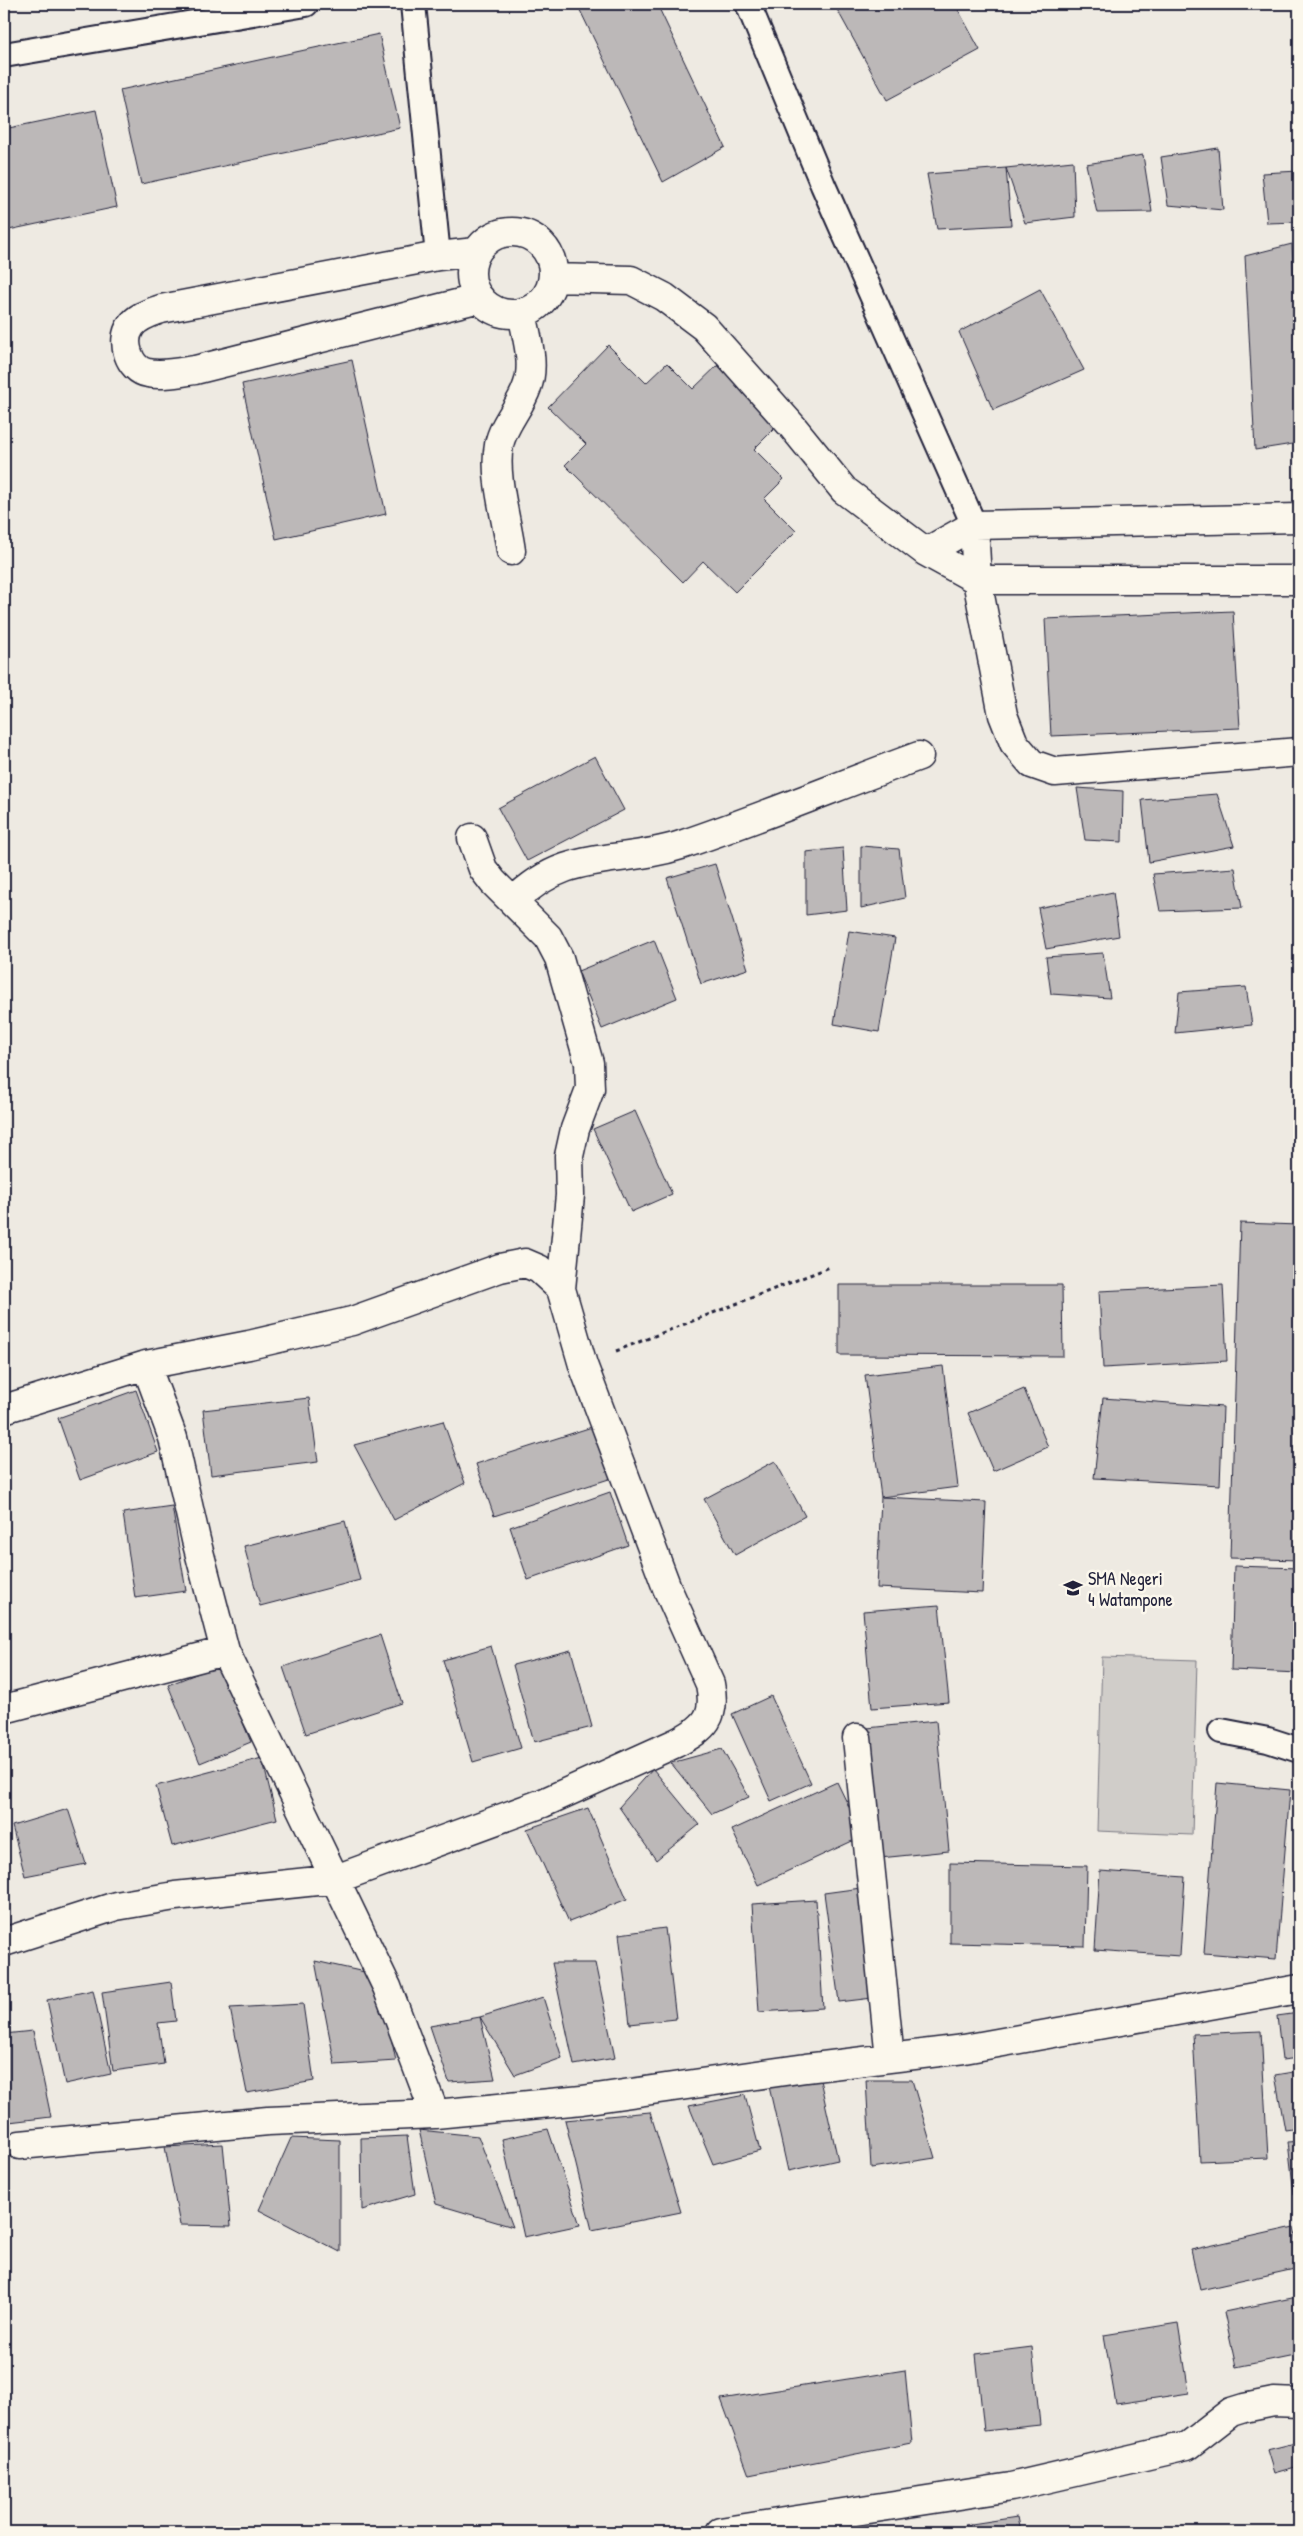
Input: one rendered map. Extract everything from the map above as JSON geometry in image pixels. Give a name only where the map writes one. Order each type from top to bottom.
[{"type":"street","points":[[516,232],[532,237],[544,247],[551,262],[553,278],[548,293],[537,305],[522,312],[507,314],[492,308],[480,298],[472,283],[471,267],[476,252],[486,240],[500,233],[516,232]]},
{"type":"street","points":[[476,252],[438,256],[161,309],[143,315],[131,325],[127,334],[127,352],[132,364],[146,373],[194,370],[480,298]]},
{"type":"street","points":[[553,278],[631,280],[664,297],[704,327],[792,426],[844,490],[926,552],[977,580],[1299,580]]},
{"type":"street","points":[[512,551],[498,464],[502,438],[527,388],[531,370],[522,312]]},
{"type":"street","points":[[926,552],[974,525],[1299,518]]},
{"type":"street","points":[[974,525],[977,580],[1003,715],[1014,743],[1032,764],[1055,772],[1299,752]]},
{"type":"street","points":[[513,902],[529,886],[565,866],[680,845],[919,756]]},
{"type":"street","points":[[4,1942],[116,1906],[175,1896],[336,1879],[543,1803],[696,1733],[708,1720],[713,1697],[710,1684],[667,1588],[583,1364],[561,1289],[570,1195],[569,1156],[575,1129],[590,1089],[590,1063],[559,958],[548,937],[492,882],[483,869],[472,838]]},
{"type":"street","points":[[4,1409],[146,1364],[249,1345],[352,1321],[500,1268],[525,1263],[539,1269],[561,1289]]},
{"type":"street","points":[[146,1364],[173,1438],[196,1540],[226,1651],[387,1987],[435,2114]]},
{"type":"street","points":[[4,1709],[226,1651]]},
{"type":"street","points":[[857,1738],[890,2058]]},
{"type":"street","points":[[20,2145],[268,2121],[435,2114],[582,2100],[964,2049],[1299,1989]]},
{"type":"street","points":[[720,2532],[1011,2488],[1188,2446],[1231,2412],[1244,2408],[1274,2402],[1299,2403]]},
{"type":"lane","points":[[4,55],[306,4]]},
{"type":"lane","points":[[413,4],[438,256]]},
{"type":"lane","points":[[748,4],[823,185],[974,525]]},
{"type":"lane","points":[[1221,1731],[1268,1740],[1299,1750]]},
{"type":"path","points":[[583,1364],[830,1267]]},
{"type":"shaded area","points":[[1102,1657],[1197,1660],[1192,1835],[1097,1831]]},
{"type":"building","points":[[577,4],[657,4],[725,147],[663,182]]},
{"type":"building","points":[[834,4],[955,4],[980,50],[887,100]]},
{"type":"building","points":[[379,34],[400,128],[141,184],[120,90]]},
{"type":"building","points":[[96,110],[117,207],[4,231],[4,129]]},
{"type":"building","points":[[1218,148],[1223,210],[1168,205],[1161,157]]},
{"type":"building","points":[[1143,155],[1152,212],[1097,213],[1086,164]]},
{"type":"building","points":[[1073,161],[1075,217],[1025,223],[1006,168]]},
{"type":"building","points":[[1006,168],[1011,225],[937,229],[927,174]]},
{"type":"building","points":[[1299,171],[1299,222],[1267,223],[1262,173]]},
{"type":"building","points":[[1292,244],[1299,390],[1299,443],[1255,450],[1245,256]]},
{"type":"building","points":[[1040,289],[1084,370],[993,410],[959,332]]},
{"type":"building","points":[[608,345],[646,383],[667,363],[693,389],[721,362],[781,422],[754,449],[784,479],[764,499],[796,531],[735,592],[703,561],[683,582],[565,465],[586,444],[548,407]]},
{"type":"building","points":[[352,360],[386,514],[276,539],[242,384]]},
{"type":"building","points":[[1233,611],[1240,728],[1051,736],[1045,619]]},
{"type":"building","points":[[1297,625],[1299,625],[1299,700]]},
{"type":"building","points":[[595,756],[624,810],[527,861],[498,808]]},
{"type":"building","points":[[1077,788],[1123,791],[1122,842],[1085,840]]},
{"type":"building","points":[[1217,794],[1234,846],[1149,862],[1142,800]]},
{"type":"building","points":[[861,846],[899,849],[905,898],[861,908]]},
{"type":"building","points":[[843,848],[847,910],[806,915],[806,852]]},
{"type":"building","points":[[715,864],[748,969],[701,984],[667,878]]},
{"type":"building","points":[[1235,868],[1242,908],[1160,911],[1153,874]]},
{"type":"building","points":[[1113,892],[1119,936],[1046,949],[1038,908]]},
{"type":"building","points":[[849,931],[895,938],[879,1032],[834,1024]]},
{"type":"building","points":[[654,940],[677,998],[602,1029],[578,971]]},
{"type":"building","points":[[1103,953],[1110,998],[1051,994],[1046,957]]},
{"type":"building","points":[[1246,987],[1252,1025],[1175,1033],[1179,992]]},
{"type":"building","points":[[635,1111],[672,1194],[631,1212],[593,1129]]},
{"type":"building","points":[[1240,1223],[1299,1225],[1299,1560],[1230,1558]]},
{"type":"building","points":[[839,1285],[1062,1285],[1063,1356],[839,1355]]},
{"type":"building","points":[[1223,1285],[1227,1361],[1103,1368],[1099,1291]]},
{"type":"building","points":[[943,1366],[958,1487],[881,1497],[865,1375]]},
{"type":"building","points":[[1024,1389],[1048,1447],[993,1471],[968,1413]]},
{"type":"building","points":[[136,1390],[158,1452],[80,1480],[58,1418]]},
{"type":"building","points":[[309,1398],[318,1462],[211,1475],[203,1410]]},
{"type":"building","points":[[1103,1398],[1223,1407],[1220,1485],[1094,1478]]},
{"type":"building","points":[[443,1421],[465,1483],[394,1520],[354,1445]]},
{"type":"building","points":[[595,1426],[612,1478],[494,1516],[476,1464]]},
{"type":"building","points":[[775,1461],[805,1516],[735,1555],[704,1499]]},
{"type":"building","points":[[610,1492],[628,1545],[528,1580],[510,1527]]},
{"type":"building","points":[[881,1497],[986,1502],[982,1593],[877,1588]]},
{"type":"building","points":[[172,1506],[186,1591],[135,1598],[123,1513]]},
{"type":"building","points":[[345,1521],[360,1580],[260,1606],[244,1546]]},
{"type":"building","points":[[1234,1566],[1299,1568],[1299,1673],[1231,1670]]},
{"type":"building","points":[[939,1605],[949,1702],[872,1708],[863,1611]]},
{"type":"building","points":[[380,1635],[402,1703],[306,1734],[283,1667]]},
{"type":"building","points":[[491,1646],[521,1748],[473,1762],[443,1660]]},
{"type":"building","points":[[571,1650],[592,1727],[534,1742],[513,1665]]},
{"type":"building","points":[[219,1665],[251,1742],[200,1763],[168,1685]]},
{"type":"building","points":[[771,1696],[811,1783],[771,1801],[732,1714]]},
{"type":"building","points":[[936,1721],[949,1851],[880,1858],[867,1728]]},
{"type":"building","points":[[722,1749],[749,1797],[712,1814],[671,1763]]},
{"type":"building","points":[[262,1758],[277,1819],[172,1846],[156,1786]]},
{"type":"building","points":[[653,1769],[699,1825],[656,1860],[619,1807]]},
{"type":"building","points":[[837,1782],[863,1836],[758,1885],[732,1830]]},
{"type":"building","points":[[1217,1783],[1290,1790],[1276,1959],[1204,1953]]},
{"type":"building","points":[[588,1808],[627,1899],[569,1922],[527,1829]]},
{"type":"building","points":[[68,1809],[86,1864],[25,1876],[12,1826]]},
{"type":"building","points":[[950,1863],[1087,1866],[1085,1946],[950,1943]]},
{"type":"building","points":[[1100,1871],[1185,1877],[1180,1956],[1095,1950]]},
{"type":"building","points":[[883,1885],[898,1995],[839,2002],[824,1893]]},
{"type":"building","points":[[816,1900],[823,2008],[759,2012],[752,1904]]},
{"type":"building","points":[[665,1928],[676,2019],[630,2024],[619,1934]]},
{"type":"building","points":[[315,1961],[378,1975],[396,2061],[335,2065]]},
{"type":"building","points":[[552,1963],[595,1963],[615,2058],[574,2065]]},
{"type":"building","points":[[171,1982],[176,2021],[158,2023],[164,2064],[113,2071],[102,1992]]},
{"type":"building","points":[[93,1990],[111,2074],[65,2084],[47,2000]]},
{"type":"building","points":[[543,1997],[562,2058],[515,2075],[480,2017]]},
{"type":"building","points":[[303,2004],[314,2081],[247,2093],[230,2008]]},
{"type":"building","points":[[1299,2013],[1299,2058],[1282,2060],[1277,2016]]},
{"type":"building","points":[[480,2017],[495,2079],[449,2082],[430,2026]]},
{"type":"building","points":[[33,2031],[51,2117],[9,2122],[4,2104],[4,2034]]},
{"type":"building","points":[[1261,2031],[1268,2158],[1200,2161],[1193,2034]]},
{"type":"building","points":[[818,2071],[838,2160],[788,2171],[768,2082]]},
{"type":"building","points":[[1299,2071],[1299,2128],[1285,2130],[1275,2075]]},
{"type":"building","points":[[866,2080],[912,2080],[935,2158],[871,2168]]},
{"type":"building","points":[[745,2095],[760,2151],[713,2164],[689,2106]]},
{"type":"building","points":[[650,2112],[681,2212],[592,2230],[565,2120]]},
{"type":"building","points":[[548,2129],[580,2225],[524,2237],[502,2139]]},
{"type":"building","points":[[419,2130],[478,2136],[513,2227],[436,2204]]},
{"type":"building","points":[[407,2136],[415,2194],[362,2210],[361,2138]]},
{"type":"building","points":[[291,2138],[340,2140],[340,2252],[259,2210]]},
{"type":"building","points":[[1299,2141],[1299,2194],[1294,2194],[1288,2142]]},
{"type":"building","points":[[223,2144],[231,2226],[180,2225],[165,2147]]},
{"type":"building","points":[[1294,2227],[1299,2252],[1299,2268],[1200,2290],[1191,2250]]},
{"type":"building","points":[[1297,2297],[1299,2307],[1299,2354],[1236,2367],[1224,2312]]},
{"type":"building","points":[[1178,2323],[1189,2393],[1116,2404],[1104,2335]]},
{"type":"building","points":[[1032,2347],[1040,2425],[984,2431],[976,2354]]},
{"type":"building","points":[[905,2370],[912,2443],[749,2475],[721,2399]]},
{"type":"building","points":[[1299,2442],[1299,2466],[1274,2473],[1267,2450]]},
{"type":"building","points":[[1017,2517],[1020,2532],[966,2532],[965,2525]]},
{"type":"place","name":"SMA Negeri 4 Watampone","points":[[1073,1588]]}]
